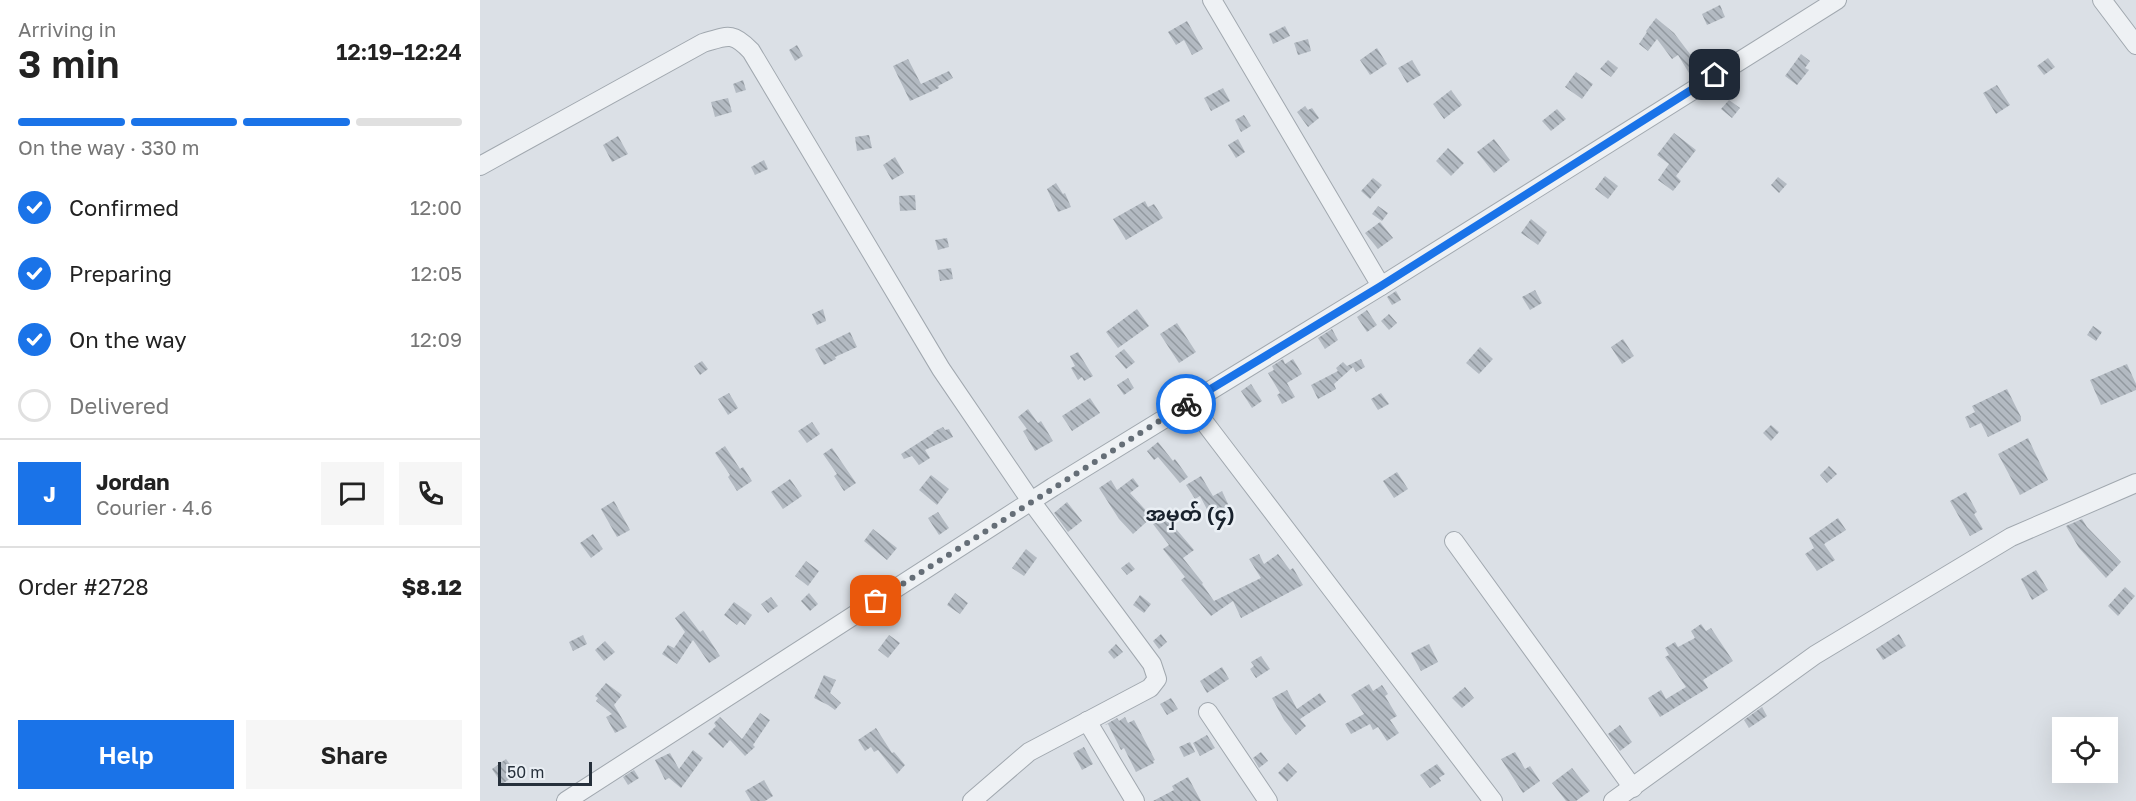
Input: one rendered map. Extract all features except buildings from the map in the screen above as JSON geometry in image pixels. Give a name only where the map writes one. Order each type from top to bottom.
[{"type":"street","points":[[1212,0],[1381,286]]},
{"type":"street","points":[[566,801],[1031,501],[1381,286],[1837,0]]},
{"type":"street","points":[[2102,0],[2136,45]]},
{"type":"street","points":[[480,166],[703,43],[729,36],[739,38],[751,51],[941,369],[1031,501],[1152,664],[1157,679],[1150,688],[1029,752],[972,801]]},
{"type":"street","points":[[1189,402],[1493,801]]},
{"type":"street","points":[[1613,801],[1825,649],[2011,537],[2136,483]]},
{"type":"street","points":[[1454,541],[1633,788]]},
{"type":"street","points":[[1208,712],[1268,801]]},
{"type":"street","points":[[1088,721],[1135,801]]},
{"type":"way so far","points":[[876,601],[1186,404]]},
{"type":"district","name":"အမှတ် (၄)","points":[[1190,513]]},
{"type":"route","points":[[1186,404],[1381,286],[1715,75]]}]
